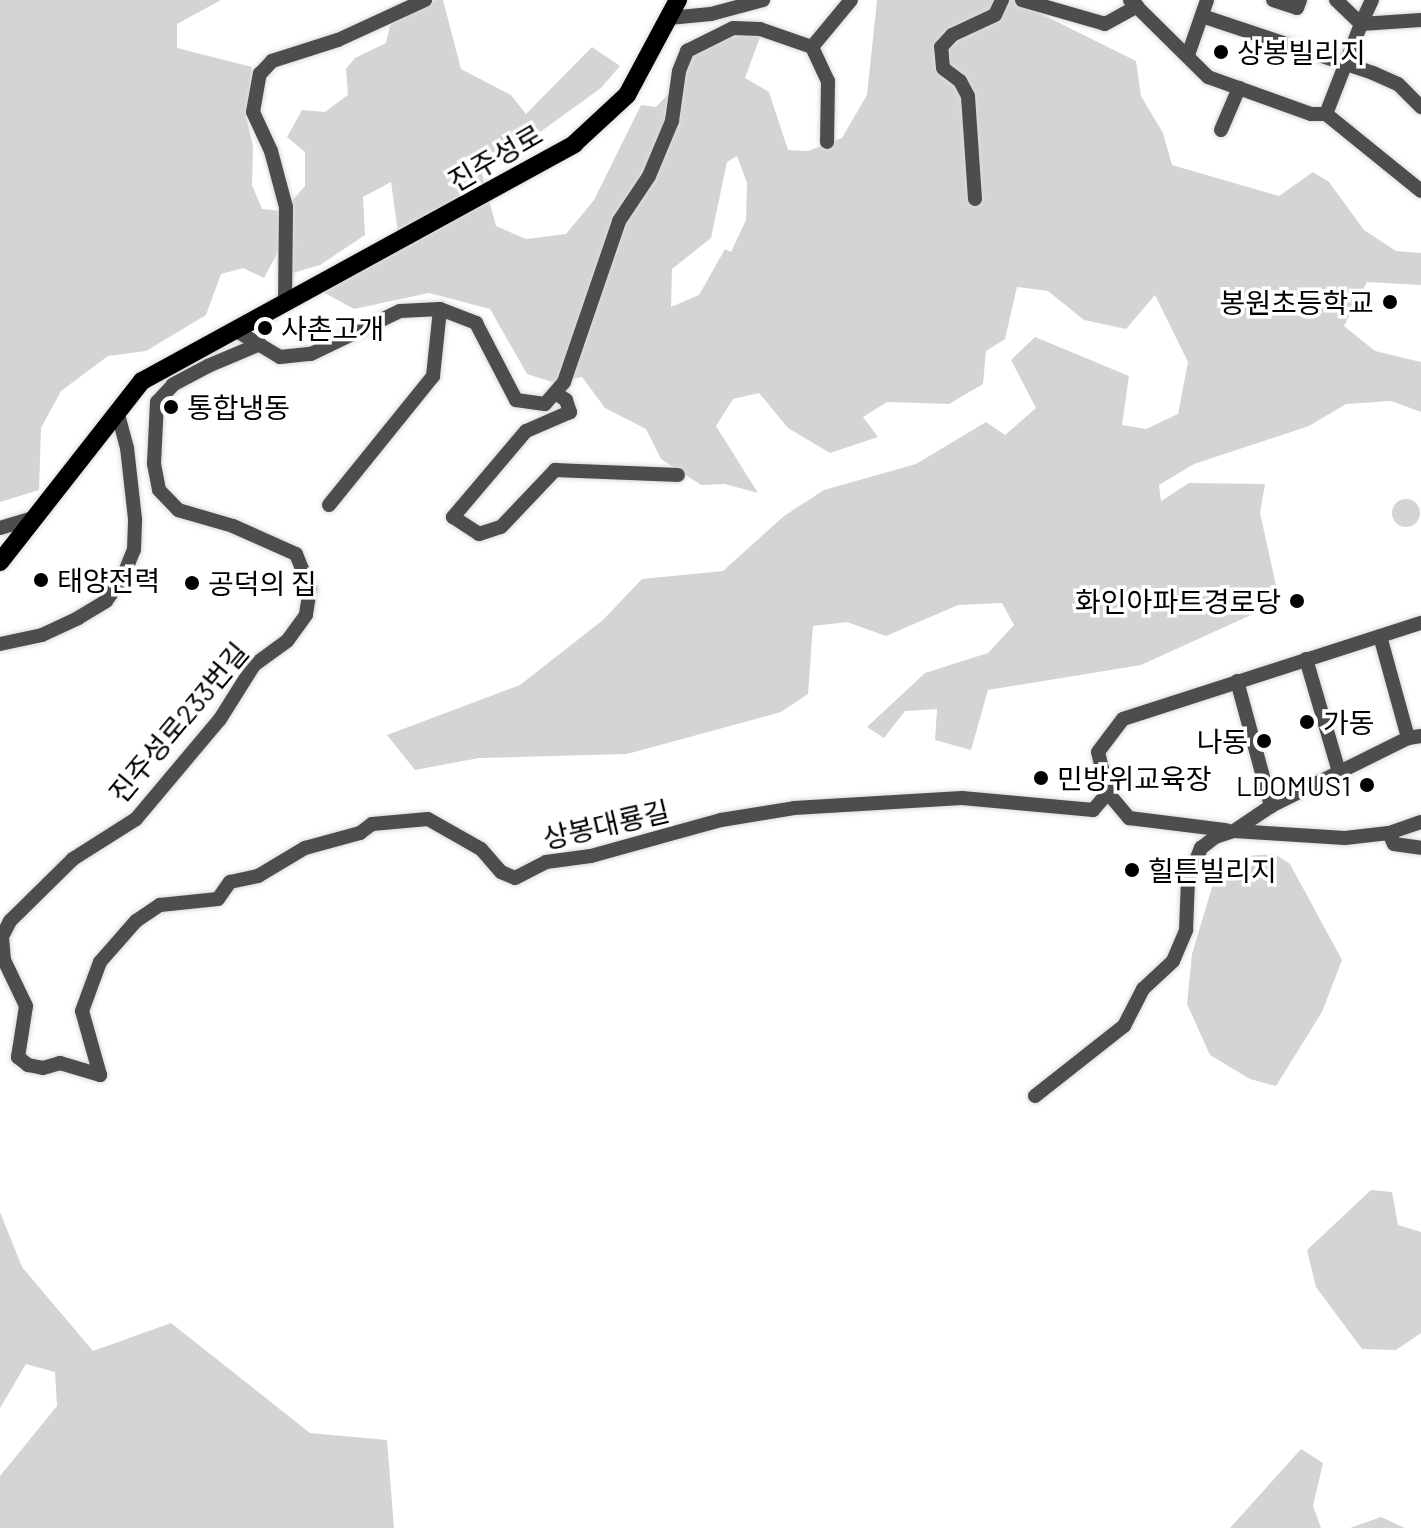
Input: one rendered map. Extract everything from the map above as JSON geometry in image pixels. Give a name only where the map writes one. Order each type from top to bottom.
[{"type":"main road","name":"진주성로","points":[[0,562],[40,516],[142,381],[574,144],[627,95],[678,0]]},
{"type":"street","points":[[285,303],[284,191],[253,112],[260,74],[272,61],[338,40],[425,0]]},
{"type":"street","points":[[669,18],[711,14],[763,0]]},
{"type":"street","points":[[812,47],[851,0]]},
{"type":"street","points":[[975,199],[968,96],[960,81],[943,68],[941,47],[952,35],[995,15],[1002,0]]},
{"type":"street","points":[[1022,0],[1105,24],[1133,3],[1208,77],[1311,114],[1326,114],[1421,191]]},
{"type":"street","points":[[1188,55],[1207,0]]},
{"type":"street","points":[[1273,0],[1297,8],[1300,0]]},
{"type":"street","points":[[1336,0],[1361,24],[1421,20]]},
{"type":"street","points":[[1326,114],[1372,0]]},
{"type":"street","points":[[1202,16],[1398,84],[1421,107]]},
{"type":"street","points":[[235,330],[280,357],[311,354],[400,311],[440,309],[476,323],[516,400],[545,404],[557,394],[619,221],[649,176],[672,121],[679,71],[687,51],[733,28],[760,29],[812,47],[828,81],[827,142]]},
{"type":"street","points":[[1221,130],[1239,88]]},
{"type":"street","points":[[329,505],[433,376],[440,309]]},
{"type":"street","name":"진주성로233번길","points":[[18,1049],[27,1025],[26,1006],[4,960],[2,937],[10,921],[73,859],[136,819],[220,719],[254,665],[287,641],[306,615],[310,589],[296,554],[233,526],[178,510],[159,490],[154,464],[157,402],[173,385],[260,344]]},
{"type":"street","points":[[557,394],[566,400],[570,412],[526,431],[453,517],[479,534],[501,527],[555,470],[678,475]]},
{"type":"street","points":[[0,644],[42,635],[78,618],[106,601],[122,579],[134,550],[135,519],[127,448],[117,411]]},
{"type":"street","points":[[0,528],[40,516]]},
{"type":"street","points":[[1421,623],[1123,719],[1098,752],[1108,793],[1129,818],[1234,831],[1345,838],[1389,833],[1421,822]]},
{"type":"street","points":[[1035,1096],[1124,1026],[1143,989],[1173,961],[1186,930],[1188,880],[1201,848],[1234,831],[1271,806],[1415,737],[1380,636]]},
{"type":"street","points":[[1306,659],[1339,772]]},
{"type":"street","points":[[1237,681],[1271,806]]},
{"type":"street","name":"상봉대룡길","points":[[18,1049],[18,1057],[28,1065],[43,1068],[60,1063],[100,1075],[82,1011],[100,962],[119,935],[160,905],[218,899],[230,882],[258,876],[305,848],[360,833],[372,824],[428,819],[481,849],[501,872],[515,878],[546,862],[591,856],[721,820],[794,808],[962,798],[1093,810],[1108,793]]},
{"type":"street","points":[[1389,833],[1394,844],[1421,848]]},
{"type":"shaded area","points":[[0,0],[221,0],[177,24],[177,48],[252,67],[246,116],[253,146],[252,185],[262,209],[280,211],[279,250],[264,278],[243,268],[221,274],[206,315],[146,351],[108,356],[61,391],[41,428],[39,490],[0,502]]},
{"type":"shaded area","points":[[436,0],[443,0],[461,69],[511,95],[526,114],[592,47],[620,66],[601,88],[482,174],[496,226],[526,239],[566,234],[594,200],[641,105],[656,107],[682,80],[695,47],[740,21],[763,29],[745,78],[769,92],[788,150],[808,151],[842,138],[867,95],[877,0],[1013,0],[1136,61],[1141,96],[1163,133],[1172,165],[1279,196],[1313,172],[1329,182],[1364,230],[1396,251],[1421,253],[1421,285],[1367,282],[1344,326],[1375,351],[1421,362],[1421,412],[1391,401],[1346,404],[1309,426],[1194,464],[1159,485],[1161,501],[1189,483],[1265,484],[1260,513],[1277,590],[1262,610],[1141,665],[988,690],[971,750],[935,740],[937,709],[905,711],[884,738],[867,727],[925,673],[988,653],[1014,625],[1002,603],[958,605],[886,636],[847,622],[813,626],[808,694],[781,712],[627,754],[479,758],[415,770],[387,735],[520,685],[603,620],[642,579],[723,571],[784,516],[824,490],[916,464],[986,422],[1005,435],[1036,408],[1011,360],[1035,337],[1129,376],[1122,425],[1146,429],[1178,414],[1188,362],[1155,295],[1126,329],[1084,320],[1048,291],[1017,287],[1005,339],[986,351],[983,384],[949,404],[887,402],[863,417],[878,437],[830,453],[788,428],[759,393],[733,399],[716,426],[758,493],[725,484],[701,485],[661,459],[646,429],[605,408],[582,377],[552,382],[527,374],[490,309],[429,293],[354,309],[323,292],[399,240],[391,182],[363,197],[365,235],[320,265],[289,274],[290,203],[305,186],[305,152],[287,137],[302,110],[325,112],[348,95],[346,69],[355,58],[386,43],[390,25]],"holes":[[[737,156],[747,183],[746,220],[731,252],[725,249],[699,295],[671,307],[672,269],[711,238],[727,162]]]},
{"type":"shaded area","points":[[1406,499],[1416,503],[1420,513],[1416,523],[1406,527],[1396,523],[1392,513],[1396,503]]},
{"type":"shaded area","points":[[1275,854],[1290,864],[1342,960],[1322,1012],[1276,1086],[1250,1079],[1210,1055],[1187,1004],[1192,954],[1213,884],[1244,856]]},
{"type":"shaded area","points":[[1371,1190],[1392,1192],[1398,1225],[1421,1232],[1421,1333],[1396,1350],[1362,1349],[1316,1287],[1307,1250]]},
{"type":"shaded area","points":[[0,1212],[22,1267],[93,1351],[171,1323],[310,1433],[387,1440],[394,1528],[0,1528],[0,1476],[57,1406],[55,1372],[26,1364],[0,1408]]},
{"type":"shaded area","points":[[1301,1449],[1323,1463],[1313,1506],[1321,1528],[1230,1528]]},
{"type":"shaded area","points":[[1381,1517],[1405,1528],[1350,1528]]},
{"type":"place","name":"상봉빌리지","points":[[1221,52]]},
{"type":"place","name":"봉원초등학교","points":[[1390,302]]},
{"type":"place","name":"사촌고개","points":[[265,328]]},
{"type":"place","name":"통합냉동","points":[[171,407]]},
{"type":"place","name":"태양전력","points":[[41,580]]},
{"type":"place","name":"공덕의 집","points":[[192,583]]},
{"type":"place","name":"화인아파트경로당","points":[[1297,601]]},
{"type":"place","name":"가동","points":[[1307,722]]},
{"type":"place","name":"나동","points":[[1264,741]]},
{"type":"place","name":"민방위교육장","points":[[1041,778]]},
{"type":"place","name":"LDOMUS1","points":[[1367,785]]},
{"type":"place","name":"힐튼빌리지","points":[[1132,870]]}]
